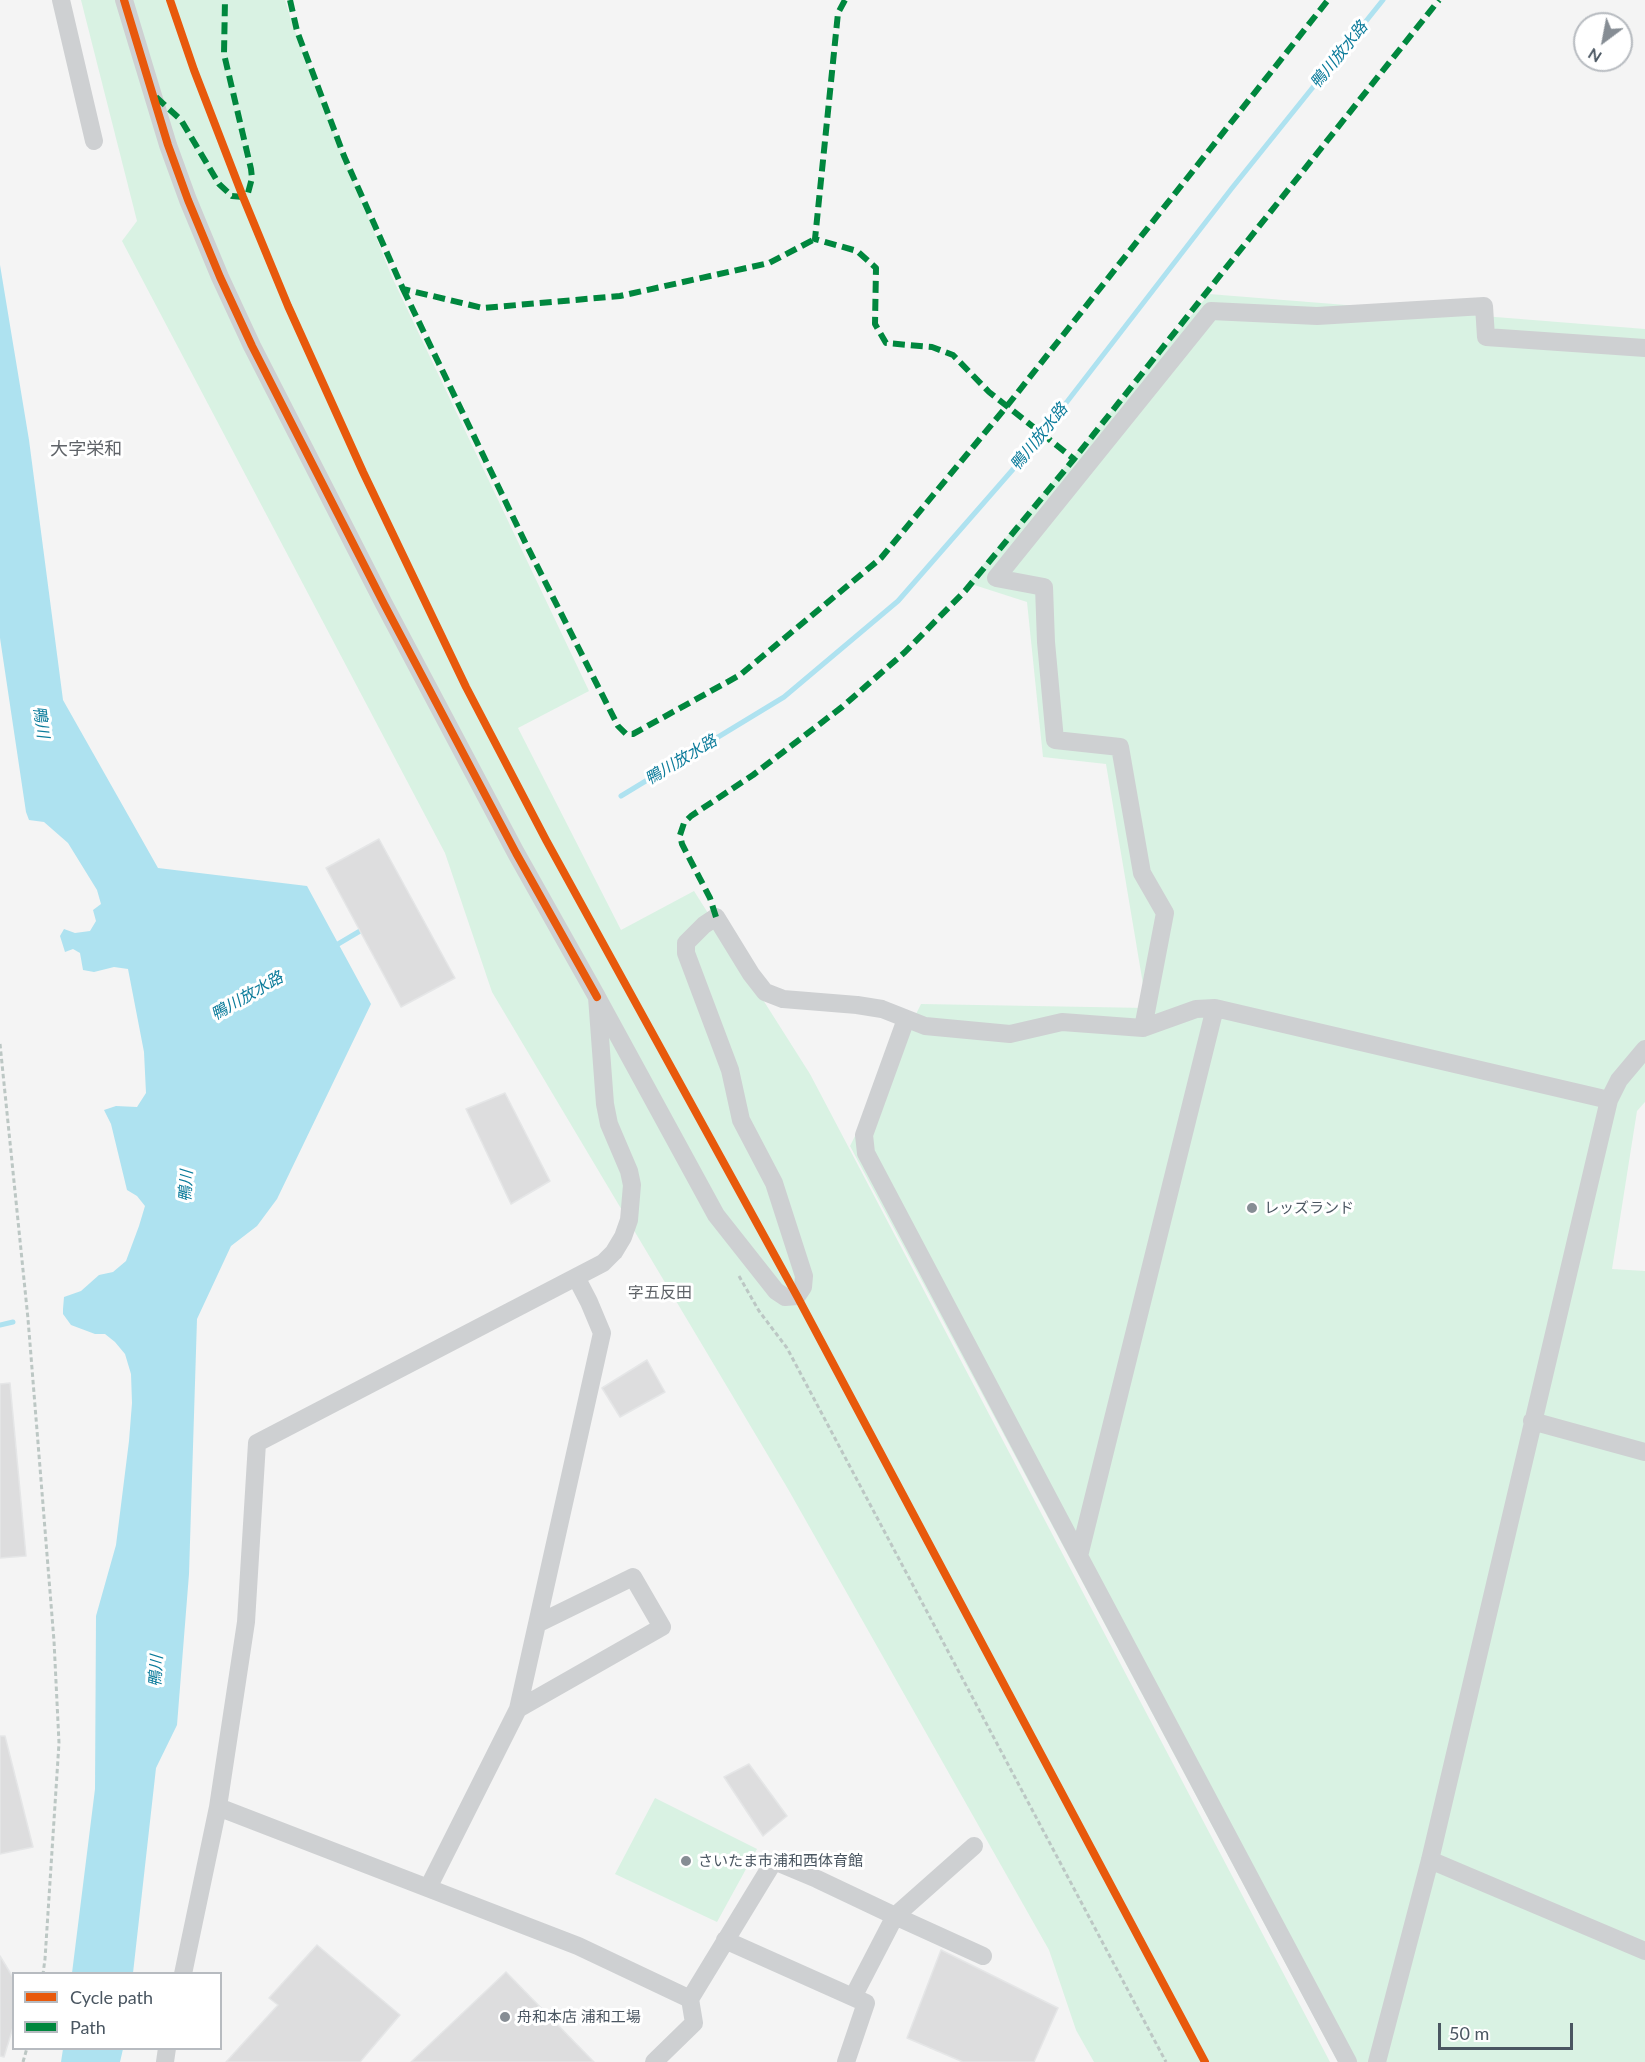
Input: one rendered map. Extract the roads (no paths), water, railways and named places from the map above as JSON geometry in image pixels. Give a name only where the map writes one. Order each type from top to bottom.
[{"type":"street","points":[[62,0],[94,141]]},
{"type":"street","points":[[124,0],[168,145],[184,189],[211,257],[252,346],[456,739],[716,1215],[776,1291],[785,1297],[797,1296],[803,1287],[804,1276],[774,1183],[741,1120],[730,1070],[686,953],[686,943],[693,934],[716,917],[751,974],[765,992],[783,999],[857,1005],[882,1009],[925,1026],[1010,1034],[1062,1022],[1143,1028],[1196,1009],[1215,1008],[1609,1100]]},
{"type":"street","points":[[1143,1028],[1165,913],[1142,873],[1120,747],[1055,740],[1046,642],[1044,586],[996,578],[1211,311],[1317,316],[1484,306],[1486,337],[1645,348]]},
{"type":"street","points":[[183,1972],[218,1807],[246,1622],[257,1443],[603,1263],[614,1252],[629,1220],[633,1185],[609,1124],[605,1104],[597,997]]},
{"type":"street","points":[[1079,1556],[1215,1008]]},
{"type":"street","points":[[906,1019],[864,1135],[863,1143],[866,1153],[1348,2062]]},
{"type":"street","points":[[1377,2062],[1430,1860],[1609,1100],[1619,1080],[1645,1049]]},
{"type":"street","points":[[428,1888],[518,1709],[602,1333],[576,1277]]},
{"type":"street","points":[[1532,1421],[1645,1452]]},
{"type":"street","points":[[518,1709],[662,1626],[633,1577],[537,1624]]},
{"type":"street","points":[[218,1807],[578,1946],[690,2000]]},
{"type":"street","points":[[846,2062],[860,2000],[895,1916],[974,1846]]},
{"type":"street","points":[[1430,1860],[1645,1951]]},
{"type":"street","points":[[654,2062],[694,2023],[690,2000],[774,1861],[983,1956]]},
{"type":"street","points":[[725,1940],[860,2000]]},
{"type":"water","name":"鴨川","points":[[0,265],[29,440],[63,700],[158,868],[307,886],[371,1004],[277,1199],[257,1226],[231,1246],[197,1319],[189,1574],[177,1725],[156,1768],[133,1972],[72,1972],[95,1789],[96,1616],[116,1545],[129,1441],[132,1403],[131,1374],[125,1354],[115,1342],[105,1334],[95,1334],[71,1325],[63,1314],[63,1309],[64,1297],[81,1291],[99,1275],[113,1272],[126,1261],[139,1226],[145,1206],[137,1196],[127,1190],[111,1124],[104,1110],[116,1106],[137,1107],[146,1093],[144,1052],[128,969],[114,967],[94,972],[83,970],[80,953],[73,949],[65,952],[60,936],[64,929],[75,933],[90,931],[96,921],[93,910],[101,904],[97,890],[68,843],[44,822],[29,820],[0,638]]},
{"type":"water","points":[[63,2050],[123,2050],[120,2062],[61,2062]]},
{"type":"waterway","name":"鴨川放水路","points":[[621,796],[784,697],[898,601],[1029,451],[1232,188],[1383,0]]},
{"type":"waterway","name":"鴨川放水路","points":[[333,947],[360,931]]},
{"type":"waterway","points":[[0,1325],[13,1322]]},
{"type":"place","name":"レッズランド","points":[[1252,1208]]},
{"type":"place","name":"さいたま市浦和西体育館","points":[[686,1861]]},
{"type":"place","name":"舟和本店 浦和工場","points":[[505,2017]]},
{"type":"district","name":"大字栄和","points":[[86,449]]},
{"type":"district","name":"字五反田","points":[[660,1293]]}]
